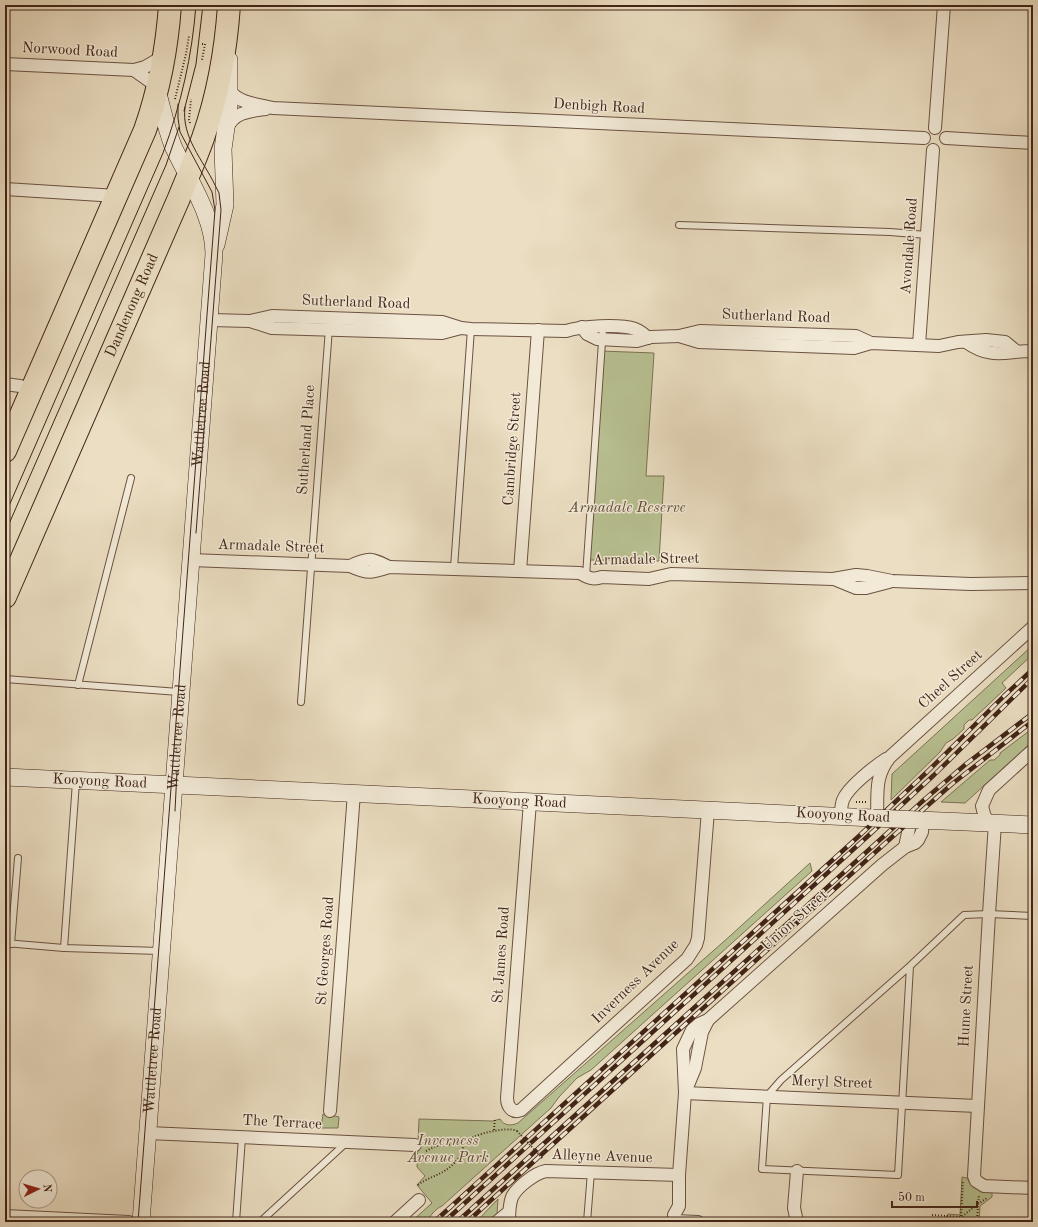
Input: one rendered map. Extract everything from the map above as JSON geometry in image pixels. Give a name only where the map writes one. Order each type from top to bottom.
[{"type":"highway","points":[[5,451],[145,130],[164,56],[170,5]]},
{"type":"highway","name":"Dandenong Road","points":[[5,596],[188,176],[203,138],[218,87],[224,60],[229,5]]},
{"type":"main road","name":"Wattletree Road","points":[[141,1222],[214,254],[225,205],[222,149],[230,91],[228,26]]},
{"type":"main road","name":"Wattletree Road","points":[[157,88],[170,136],[203,208],[212,235],[214,254]]},
{"type":"main road","name":"Kooyong Road","points":[[5,777],[840,816],[875,813],[917,823],[992,823],[1033,825]]},
{"type":"street","points":[[935,128],[944,5]]},
{"type":"street","name":"Norwood Road","points":[[5,64],[134,70],[145,67],[164,56]]},
{"type":"street","name":"Norwood Road","points":[[134,70],[157,88]]},
{"type":"street","name":"Denbigh Road","points":[[230,91],[236,98],[273,108]]},
{"type":"street","name":"Denbigh Road","points":[[225,136],[228,124],[235,117],[247,112],[273,108],[924,138]]},
{"type":"street","points":[[935,128],[942,130],[946,138],[942,147],[933,150],[926,145],[924,138],[927,130],[935,128]]},
{"type":"street","points":[[946,138],[1033,143]]},
{"type":"street","name":"Avondale Road","points":[[919,345],[933,150]]},
{"type":"street","points":[[5,189],[117,196]]},
{"type":"street","name":"Sutherland Road","points":[[210,320],[250,321],[272,316],[329,324],[442,322],[466,329],[566,331],[572,328],[603,327],[635,329],[648,338]]},
{"type":"street","name":"Sutherland Road","points":[[582,327],[584,332],[591,337],[602,340],[637,341],[648,338],[678,336],[699,342],[854,348],[871,343],[939,346],[966,342],[985,352],[1009,353],[1016,351],[1033,351]]},
{"type":"street","name":"Cambridge Street","points":[[520,571],[538,330]]},
{"type":"street","points":[[5,384],[20,386],[32,390]]},
{"type":"street","name":"Armadale Street","points":[[191,560],[350,566],[363,571],[373,572],[389,567],[580,573],[593,579],[602,577],[649,579],[672,574],[833,579],[856,588],[866,588],[892,581],[971,584],[1033,583]]},
{"type":"street","name":"Cheel Street","points":[[840,816],[842,803],[847,793],[874,767],[890,757],[1033,627]]},
{"type":"street","name":"Hume Street","points":[[982,1187],[976,1181],[973,1170],[989,914],[992,823],[984,814],[982,806],[990,790],[1033,750]]},
{"type":"street","name":"Cheel Street","points":[[875,813],[879,776],[890,757]]},
{"type":"street","name":"St Georges Road","points":[[330,1111],[354,793]]},
{"type":"street","name":"St James Road","points":[[512,1110],[508,1105],[507,1098],[530,802]]},
{"type":"street","name":"Inverness Avenue","points":[[512,1110],[518,1112],[521,1110],[687,959],[692,952],[698,938],[708,810]]},
{"type":"street","name":"Union Street","points":[[674,1219],[672,1205],[678,1179],[685,1093],[695,1068],[702,1032],[708,1020],[882,865],[905,847],[915,843],[922,832],[917,823]]},
{"type":"street","name":"Meryl Street","points":[[685,1093],[977,1106]]},
{"type":"street","name":"The Terrace","points":[[148,1133],[348,1142],[420,1148]]},
{"type":"street","points":[[797,1171],[794,1208],[797,1222]]},
{"type":"street","name":"Alleyne Avenue","points":[[509,1222],[512,1196],[527,1181],[540,1172],[591,1172],[678,1179]]},
{"type":"street","points":[[982,1187],[1033,1188]]},
{"type":"street","points":[[395,1222],[419,1200]]},
{"type":"street","points":[[5,1216],[129,1222]]},
{"type":"street","points":[[674,1219],[698,1222]]},
{"type":"lane","points":[[679,225],[927,235]]},
{"type":"lane","name":"Sutherland Place","points":[[301,702],[329,324]]},
{"type":"lane","points":[[586,576],[603,327]]},
{"type":"lane","points":[[454,568],[466,329]]},
{"type":"lane","points":[[78,684],[131,478]]},
{"type":"lane","points":[[5,679],[181,692]]},
{"type":"lane","points":[[64,948],[76,780]]},
{"type":"lane","points":[[18,858],[8,944],[64,948],[161,951]]},
{"type":"lane","points":[[910,966],[898,1175],[762,1169],[767,1096],[781,1080],[910,966],[964,915],[989,914],[1033,916]]},
{"type":"lane","points":[[236,1222],[242,1137]]},
{"type":"lane","points":[[260,1222],[348,1142]]},
{"type":"lane","points":[[587,1222],[591,1172]]},
{"type":"lane","points":[[492,1222],[510,1207]]},
{"type":"path","points":[[173,105],[189,43],[189,36]]},
{"type":"path","points":[[202,44],[205,44],[202,60]]},
{"type":"path","points":[[190,128],[189,120],[191,99]]},
{"type":"path","points":[[850,802],[875,813]]},
{"type":"path","points":[[494,1118],[494,1130]]},
{"type":"path","points":[[418,1185],[424,1180],[445,1171],[453,1164],[459,1157],[465,1143],[471,1138],[494,1130],[514,1128],[542,1159]]},
{"type":"path","points":[[420,1148],[465,1143]]},
{"type":"path","points":[[961,1217],[963,1178]]},
{"type":"path","points":[[977,1222],[978,1204],[982,1187]]},
{"type":"path","points":[[955,1222],[988,1197]]},
{"type":"path","points":[[932,1215],[961,1217]]},
{"type":"green space","name":"Armadale Reserve","points":[[601,351],[654,353],[646,476],[664,476],[659,561],[589,560]]},
{"type":"green space","points":[[1033,645],[1033,654],[1002,683],[1006,688],[972,720],[969,720],[964,725],[964,729],[946,743],[940,752],[891,800],[892,774]]},
{"type":"green space","points":[[1033,728],[1033,741],[965,803],[941,802],[990,760],[994,760],[1000,755],[1000,753]]},
{"type":"green space","name":"Inverness Avenue Park","points":[[810,863],[812,871],[591,1070],[577,1078],[551,1108],[442,1206],[439,1207],[431,1215],[427,1222],[411,1222],[432,1203],[417,1185],[425,1176],[417,1167],[419,1119],[493,1121],[500,1119],[508,1125],[518,1123],[730,936]]},
{"type":"green space","points":[[323,1114],[339,1117],[338,1128],[321,1128]]},
{"type":"green space","points":[[962,1177],[967,1178],[974,1187],[992,1192],[992,1197],[980,1206],[979,1222],[948,1222],[944,1220],[948,1214],[960,1215]]},
{"type":"green space","points":[[498,1199],[497,1214],[488,1222],[476,1222]]},
{"type":"tram line","points":[[5,515],[163,153],[185,80],[192,43],[196,5]]},
{"type":"tram line","points":[[184,111],[196,64],[203,5]]},
{"type":"tram line","points":[[138,1222],[215,210],[212,192],[180,132],[178,104]]},
{"type":"tram line","points":[[185,107],[186,128],[194,148],[219,193],[221,210],[196,533]]},
{"type":"tram line","points":[[5,533],[166,165],[179,127]]},
{"type":"tram line","points":[[175,811],[177,771]]},
{"type":"railway","points":[[434,1222],[859,836],[1033,669]]},
{"type":"railway","points":[[444,1222],[868,836],[934,775],[1033,678]]},
{"type":"railway","points":[[457,1222],[925,799],[966,764],[1033,713]]},
{"type":"railway","points":[[467,1222],[952,784],[1033,721]]}]
